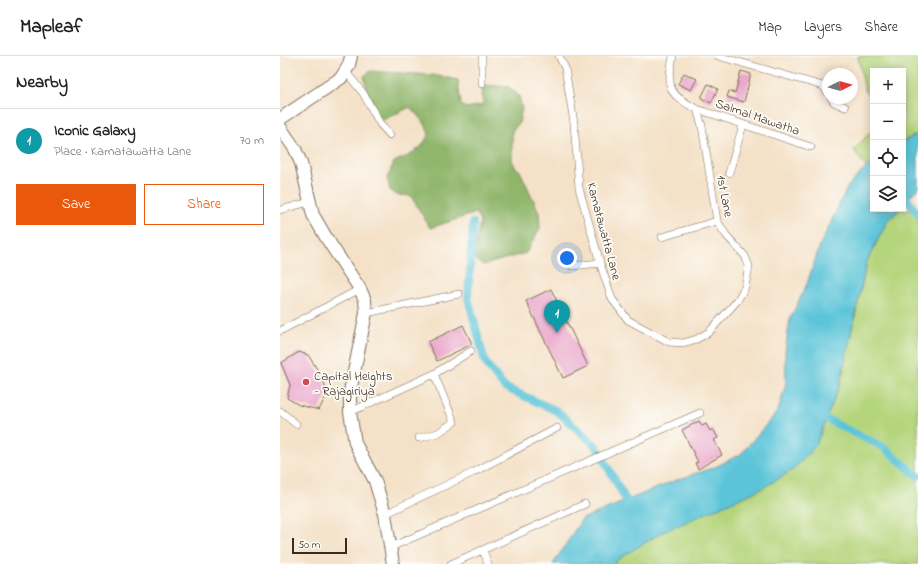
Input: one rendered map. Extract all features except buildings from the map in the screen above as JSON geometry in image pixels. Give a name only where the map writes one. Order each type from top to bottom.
[{"type":"main road","points":[[280,119],[334,84],[346,72],[351,56]]},
{"type":"main road","points":[[280,127],[295,149],[301,163],[313,214],[327,239],[360,289],[365,300],[366,313],[350,392],[350,412],[355,443],[375,480],[385,514],[393,564]]},
{"type":"street","points":[[482,56],[482,84]]},
{"type":"street","name":"Kamatawatta Lane","points":[[559,56],[565,68],[574,123],[579,188],[600,264],[612,299],[628,320],[669,342],[683,343],[697,339],[709,332]]},
{"type":"street","points":[[673,56],[669,78],[672,90],[682,101],[697,109]]},
{"type":"street","points":[[718,56],[822,86]]},
{"type":"street","points":[[346,72],[362,93],[380,124],[390,135]]},
{"type":"street","points":[[838,104],[845,107]]},
{"type":"street","name":"Salmal Mawatha","points":[[697,109],[811,147]]},
{"type":"street","name":"1st Lane","points":[[697,109],[702,126],[717,220],[726,235],[745,256],[749,266],[746,287],[737,301],[709,332]]},
{"type":"street","points":[[729,173],[743,125]]},
{"type":"street","points":[[280,210],[309,202]]},
{"type":"street","points":[[662,237],[717,220]]},
{"type":"street","points":[[572,266],[600,264]]},
{"type":"street","points":[[280,331],[360,289]]},
{"type":"street","points":[[366,313],[459,294]]},
{"type":"street","points":[[350,412],[434,374],[471,351]]},
{"type":"street","points":[[419,438],[438,433],[454,422],[434,374]]},
{"type":"street","points":[[280,411],[296,424]]},
{"type":"street","points":[[391,547],[700,413]]},
{"type":"street","points":[[385,514],[474,472],[557,428]]},
{"type":"street","points":[[451,564],[585,504]]},
{"type":"street","points":[[483,550],[488,564]]},
{"type":"green space","points":[[858,56],[918,56],[918,134],[906,140],[906,68],[870,68],[870,98],[865,91]]},
{"type":"green space","points":[[370,71],[433,75],[458,80],[461,105],[466,108],[483,105],[482,88],[485,85],[509,87],[519,96],[522,109],[519,123],[512,131],[512,160],[515,167],[520,171],[539,212],[540,228],[526,253],[483,265],[474,258],[480,221],[476,213],[430,228],[411,196],[397,195],[390,190],[387,178],[394,162],[410,155],[422,146],[429,134],[425,124],[410,107],[383,120],[373,115],[364,76]]},
{"type":"green space","points":[[870,132],[870,163],[866,167],[854,150]]},
{"type":"green space","points":[[906,210],[918,212],[918,564],[613,564],[623,556],[661,533],[840,384],[867,261],[888,220],[897,212],[906,212]]},
{"type":"water","points":[[918,134],[918,188],[906,202],[906,140]]},
{"type":"water","points":[[870,163],[870,212],[897,212],[888,220],[867,261],[840,384],[816,445],[793,470],[761,489],[661,533],[623,556],[613,564],[553,564],[582,519],[676,480],[715,467],[741,454],[778,411],[786,383],[785,352],[790,319],[807,284],[820,245],[848,186]]},
{"type":"waterway","points":[[906,196],[918,214]]},
{"type":"waterway","points":[[473,223],[468,298],[485,362],[504,387],[557,411],[596,446],[631,509]]},
{"type":"waterway","points":[[826,419],[883,447],[918,476]]},
{"type":"place","name":"Iconic Galaxy","points":[[557,333]]},
{"type":"place","name":"Capital Heights - Rajagiriya","points":[[306,382]]}]
